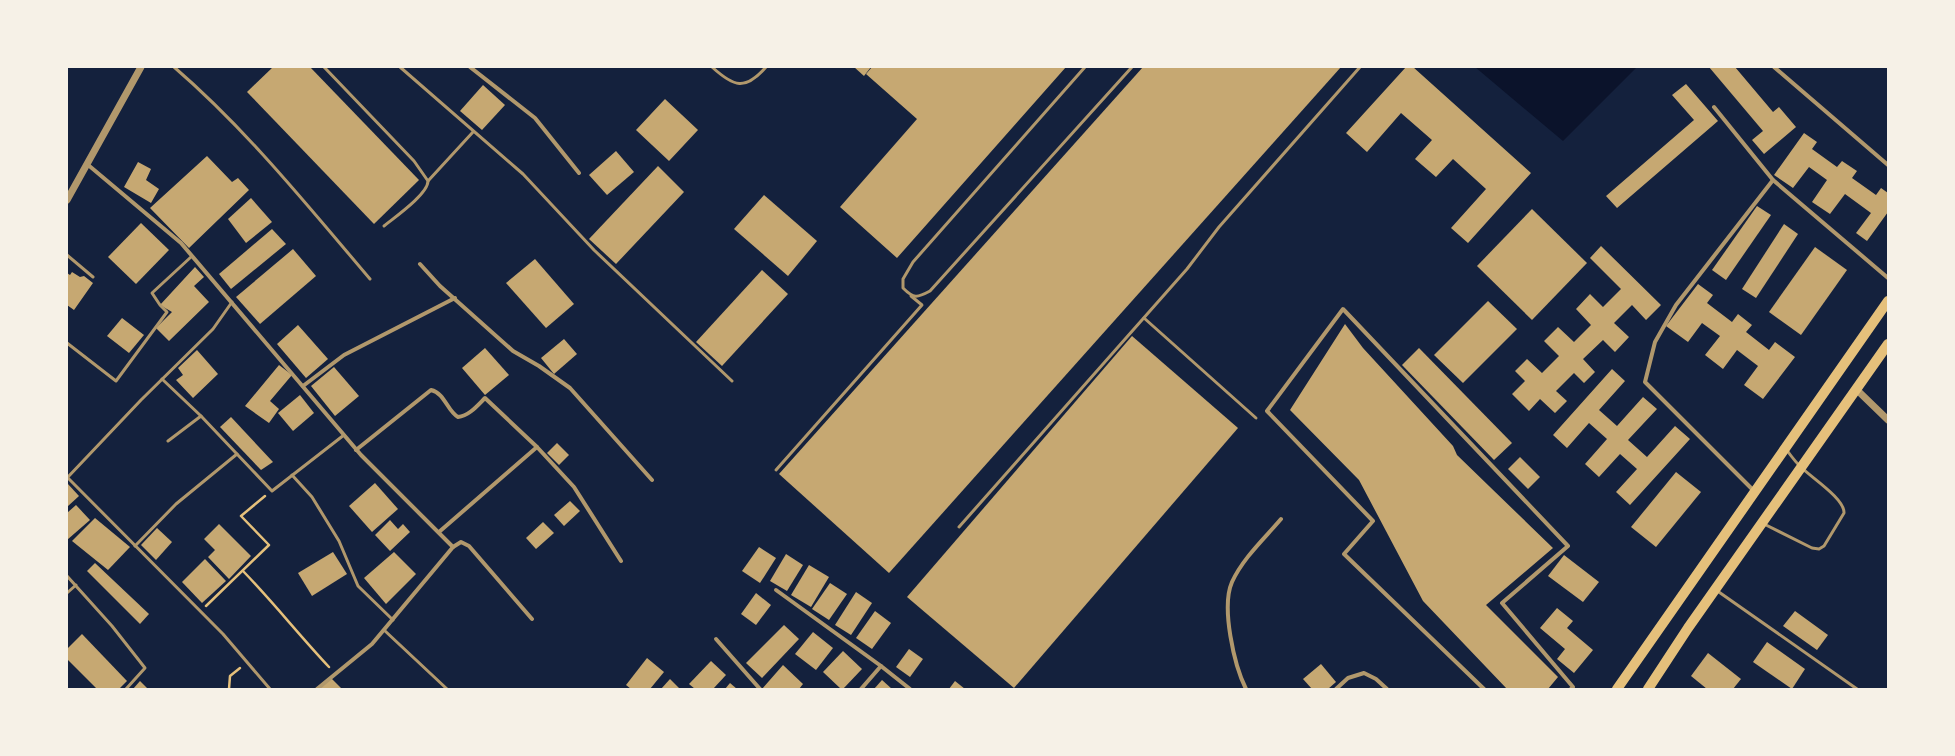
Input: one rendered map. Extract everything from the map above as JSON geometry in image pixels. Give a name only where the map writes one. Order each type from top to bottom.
[{"type":"main road","points":[[1617,689],[1888,301]]},
{"type":"main road","points":[[1648,689],[1715,589],[1888,344]]},
{"type":"street","points":[[67,200],[141,67]]},
{"type":"street","points":[[470,67],[535,118],[578,173]]},
{"type":"street","points":[[1774,67],[1888,166]]},
{"type":"street","points":[[1714,107],[1773,180],[1888,278]]},
{"type":"street","points":[[87,164],[181,243],[191,257],[232,302],[356,450],[453,547]]},
{"type":"street","points":[[1755,492],[1645,382],[1655,342],[1676,305],[1773,180]]},
{"type":"street","points":[[420,264],[440,286],[513,351],[539,366],[570,388],[652,480]]},
{"type":"street","points":[[303,386],[344,355],[455,298]]},
{"type":"street","points":[[1484,689],[1344,554],[1373,521],[1267,411],[1343,309],[1568,546],[1502,604],[1574,687],[1572,689]]},
{"type":"street","points":[[356,450],[432,390],[436,391],[441,396],[450,410],[458,417],[462,417],[469,413],[485,398],[537,447],[574,488],[621,561]]},
{"type":"street","points":[[1856,390],[1888,420]]},
{"type":"street","points":[[439,532],[537,447]]},
{"type":"street","points":[[1246,689],[1239,674],[1234,656],[1229,617],[1229,596],[1232,583],[1243,562],[1281,519]]},
{"type":"street","points":[[317,689],[372,644],[453,547],[461,542],[469,546],[532,619]]},
{"type":"street","points":[[776,590],[881,666],[910,689]]},
{"type":"street","points":[[716,639],[760,689]]},
{"type":"street","points":[[861,689],[881,666]]},
{"type":"street","points":[[1336,689],[1348,678],[1364,673],[1376,679],[1387,689]]},
{"type":"lane","points":[[174,67],[206,94],[283,177],[370,279]]},
{"type":"lane","points":[[324,67],[414,160],[428,181]]},
{"type":"lane","points":[[400,67],[523,174],[594,250],[732,381]]},
{"type":"lane","points":[[712,67],[733,83],[744,85],[752,81],[766,67]]},
{"type":"lane","points":[[776,470],[922,305],[910,296],[903,288],[903,279],[913,262],[1085,67]]},
{"type":"lane","points":[[910,296],[920,297],[930,291],[1132,67]]},
{"type":"lane","points":[[960,527],[1187,269],[1219,227],[1360,67]]},
{"type":"lane","points":[[384,226],[426,189],[428,181],[474,132]]},
{"type":"lane","points":[[67,255],[93,277]]},
{"type":"lane","points":[[67,343],[116,381],[167,312],[152,293],[191,257]]},
{"type":"lane","points":[[232,302],[213,329],[67,477],[201,611],[270,689]]},
{"type":"lane","points":[[1144,318],[1256,418]]},
{"type":"lane","points":[[162,379],[201,416],[272,490],[344,435]]},
{"type":"lane","points":[[168,441],[201,416]]},
{"type":"lane","points":[[1762,523],[1812,548],[1818,549],[1824,546],[1844,513],[1844,509],[1840,501],[1801,467],[1786,449]]},
{"type":"lane","points":[[135,546],[176,504],[237,454]]},
{"type":"lane","points":[[292,475],[312,497],[339,541],[358,586],[393,620]]},
{"type":"lane","points":[[67,576],[112,626],[146,668],[126,689]]},
{"type":"lane","points":[[67,594],[76,585]]},
{"type":"lane","points":[[1715,589],[1857,689]]},
{"type":"lane","points":[[384,630],[447,689]]},
{"type":"path","points":[[201,611],[269,545],[241,516],[272,490]]},
{"type":"path","points":[[243,570],[276,604],[299,636],[335,673]]},
{"type":"path","points":[[229,689],[230,676],[247,662]]},
{"type":"water","points":[[1475,67],[1637,67],[1563,141]]},
{"type":"building","points":[[273,67],[310,67],[419,180],[374,224],[247,92]]},
{"type":"building","points":[[854,67],[871,67],[864,76]]},
{"type":"building","points":[[872,67],[1066,67],[897,258],[840,207],[917,119],[866,74]]},
{"type":"building","points":[[1143,67],[1341,67],[889,573],[779,474]]},
{"type":"building","points":[[1406,67],[1413,67],[1531,173],[1468,243],[1451,228],[1486,189],[1453,159],[1436,177],[1415,159],[1432,140],[1401,113],[1367,152],[1346,133]]},
{"type":"building","points":[[1709,67],[1735,67],[1773,112],[1779,107],[1796,127],[1764,154],[1752,140],[1763,131]]},
{"type":"building","points":[[1686,84],[1718,121],[1617,208],[1606,196],[1694,120],[1672,95]]},
{"type":"building","points":[[483,85],[505,105],[482,130],[460,111]]},
{"type":"building","points":[[665,99],[698,130],[669,161],[636,130]]},
{"type":"building","points":[[1804,133],[1817,142],[1812,149],[1837,167],[1842,161],[1857,171],[1852,178],[1876,195],[1881,188],[1888,193],[1888,212],[1867,241],[1856,233],[1871,213],[1845,194],[1830,214],[1812,202],[1827,180],[1809,167],[1793,188],[1774,175]]},
{"type":"building","points":[[616,151],[634,172],[607,195],[589,175]]},
{"type":"building","points":[[207,156],[232,182],[238,178],[249,190],[189,248],[150,208]]},
{"type":"building","points":[[138,162],[151,169],[146,180],[159,189],[151,203],[124,187]]},
{"type":"building","points":[[658,166],[684,192],[616,264],[589,239]]},
{"type":"building","points":[[764,195],[817,241],[788,276],[734,229]]},
{"type":"building","points":[[251,198],[272,222],[246,243],[228,219]]},
{"type":"building","points":[[1757,206],[1771,215],[1726,280],[1712,270]]},
{"type":"building","points":[[1532,209],[1587,263],[1532,320],[1477,266]]},
{"type":"building","points":[[141,223],[169,250],[136,284],[108,257]]},
{"type":"building","points":[[1784,224],[1798,234],[1756,298],[1742,289]]},
{"type":"building","points":[[272,229],[286,244],[231,289],[219,274]]},
{"type":"building","points":[[1601,246],[1661,305],[1646,320],[1632,305],[1614,323],[1629,337],[1615,352],[1603,340],[1583,359],[1595,372],[1584,383],[1574,373],[1556,391],[1567,401],[1555,413],[1540,399],[1529,411],[1512,394],[1525,381],[1515,371],[1527,359],[1542,373],[1559,356],[1544,341],[1558,327],[1574,342],[1591,325],[1576,309],[1590,294],[1603,307],[1621,289],[1590,258]]},
{"type":"building","points":[[1815,247],[1847,270],[1801,335],[1769,312]]},
{"type":"building","points":[[293,249],[316,276],[260,324],[236,297]]},
{"type":"building","points":[[535,259],[574,304],[546,328],[506,283]]},
{"type":"building","points":[[195,267],[204,277],[194,286],[209,302],[169,341],[156,328],[172,312],[160,305]]},
{"type":"building","points":[[762,270],[788,294],[722,366],[696,342]]},
{"type":"building","points":[[72,272],[80,277],[84,276],[93,283],[74,310],[67,305],[67,273],[70,275]]},
{"type":"building","points":[[1698,284],[1713,295],[1707,303],[1732,322],[1738,314],[1752,325],[1746,332],[1769,350],[1775,342],[1795,357],[1763,399],[1744,385],[1758,366],[1737,350],[1723,369],[1705,355],[1720,336],[1702,323],[1688,342],[1666,326]]},
{"type":"building","points":[[1488,301],[1517,329],[1463,383],[1434,355]]},
{"type":"building","points":[[122,318],[144,335],[129,353],[107,336]]},
{"type":"building","points":[[1345,324],[1363,348],[1453,446],[1457,455],[1553,548],[1486,605],[1558,677],[1548,689],[1507,689],[1423,601],[1359,480],[1290,410]]},
{"type":"building","points":[[298,325],[328,359],[306,378],[277,344]]},
{"type":"building","points":[[1132,336],[1238,428],[1014,688],[907,597]]},
{"type":"building","points":[[564,339],[577,354],[554,374],[541,358]]},
{"type":"building","points":[[485,348],[509,375],[485,395],[462,368]]},
{"type":"building","points":[[1419,348],[1512,443],[1494,460],[1402,365]]},
{"type":"building","points":[[197,350],[218,374],[193,398],[176,380],[183,375],[178,368]]},
{"type":"building","points":[[279,365],[292,375],[270,401],[279,409],[269,423],[245,406]]},
{"type":"building","points":[[334,367],[359,396],[335,416],[311,386]]},
{"type":"building","points":[[1612,369],[1625,381],[1599,410],[1617,426],[1643,397],[1657,409],[1628,440],[1647,457],[1675,426],[1690,439],[1630,505],[1616,492],[1637,469],[1620,454],[1599,477],[1585,464],[1607,439],[1589,423],[1567,448],[1553,435]]},
{"type":"building","points":[[300,395],[314,413],[293,431],[278,413]]},
{"type":"building","points":[[231,417],[273,462],[261,470],[220,427]]},
{"type":"building","points":[[557,443],[569,455],[559,465],[547,453]]},
{"type":"building","points":[[1520,457],[1540,477],[1528,489],[1508,469]]},
{"type":"building","points":[[1676,472],[1701,492],[1656,547],[1631,527]]},
{"type":"building","points":[[67,483],[79,496],[67,507]]},
{"type":"building","points":[[375,483],[398,509],[372,532],[349,506]]},
{"type":"building","points":[[570,501],[580,511],[564,526],[554,515]]},
{"type":"building","points":[[76,505],[90,520],[67,540],[67,513]]},
{"type":"building","points":[[95,518],[130,547],[108,570],[72,541]]},
{"type":"building","points":[[390,520],[398,529],[403,524],[410,532],[390,551],[375,535]]},
{"type":"building","points":[[543,522],[554,533],[536,549],[526,538]]},
{"type":"building","points":[[219,524],[251,556],[229,579],[208,557],[215,550],[204,539]]},
{"type":"building","points":[[157,528],[172,542],[156,560],[141,545]]},
{"type":"building","points":[[759,547],[776,558],[760,583],[742,571]]},
{"type":"building","points":[[333,552],[347,574],[312,596],[298,573]]},
{"type":"building","points":[[394,552],[416,574],[386,604],[364,578]]},
{"type":"building","points":[[786,554],[803,565],[787,591],[770,581]]},
{"type":"building","points":[[1564,555],[1599,582],[1583,602],[1548,576]]},
{"type":"building","points":[[205,559],[226,581],[202,603],[182,582]]},
{"type":"building","points":[[95,563],[149,614],[140,624],[87,571]]},
{"type":"building","points":[[809,565],[829,577],[811,607],[791,595]]},
{"type":"building","points":[[830,583],[847,594],[829,620],[812,609]]},
{"type":"building","points":[[856,592],[872,603],[851,635],[835,625]]},
{"type":"building","points":[[756,593],[771,605],[756,625],[741,614]]},
{"type":"building","points":[[1557,608],[1573,621],[1567,628],[1593,650],[1574,673],[1557,659],[1565,649],[1540,628]]},
{"type":"building","points":[[875,611],[891,623],[872,649],[856,638]]},
{"type":"building","points":[[1795,611],[1828,635],[1817,650],[1783,626]]},
{"type":"building","points":[[784,625],[799,639],[762,678],[746,663]]},
{"type":"building","points":[[813,632],[833,648],[816,670],[795,654]]},
{"type":"building","points":[[82,634],[127,681],[119,689],[97,689],[67,659],[67,649]]},
{"type":"building","points":[[1767,642],[1805,669],[1792,689],[1753,662]]},
{"type":"building","points":[[909,649],[923,659],[910,677],[896,667]]},
{"type":"building","points":[[843,651],[862,669],[843,689],[841,689],[823,672]]},
{"type":"building","points":[[1708,653],[1741,679],[1733,689],[1707,689],[1691,676]]},
{"type":"building","points":[[647,658],[664,672],[650,689],[631,689],[626,685]]},
{"type":"building","points":[[711,661],[726,675],[713,689],[695,689],[689,684]]},
{"type":"building","points":[[1321,664],[1336,682],[1328,689],[1312,689],[1303,679]]},
{"type":"building","points":[[783,665],[803,684],[799,689],[762,689]]},
{"type":"building","points":[[331,678],[342,689],[319,689]]},
{"type":"building","points":[[670,679],[680,689],[661,689]]},
{"type":"building","points":[[882,680],[892,689],[874,689]]},
{"type":"building","points":[[140,681],[148,689],[133,689]]},
{"type":"building","points":[[955,681],[965,689],[949,689]]},
{"type":"building","points":[[730,683],[737,689],[725,689]]}]
